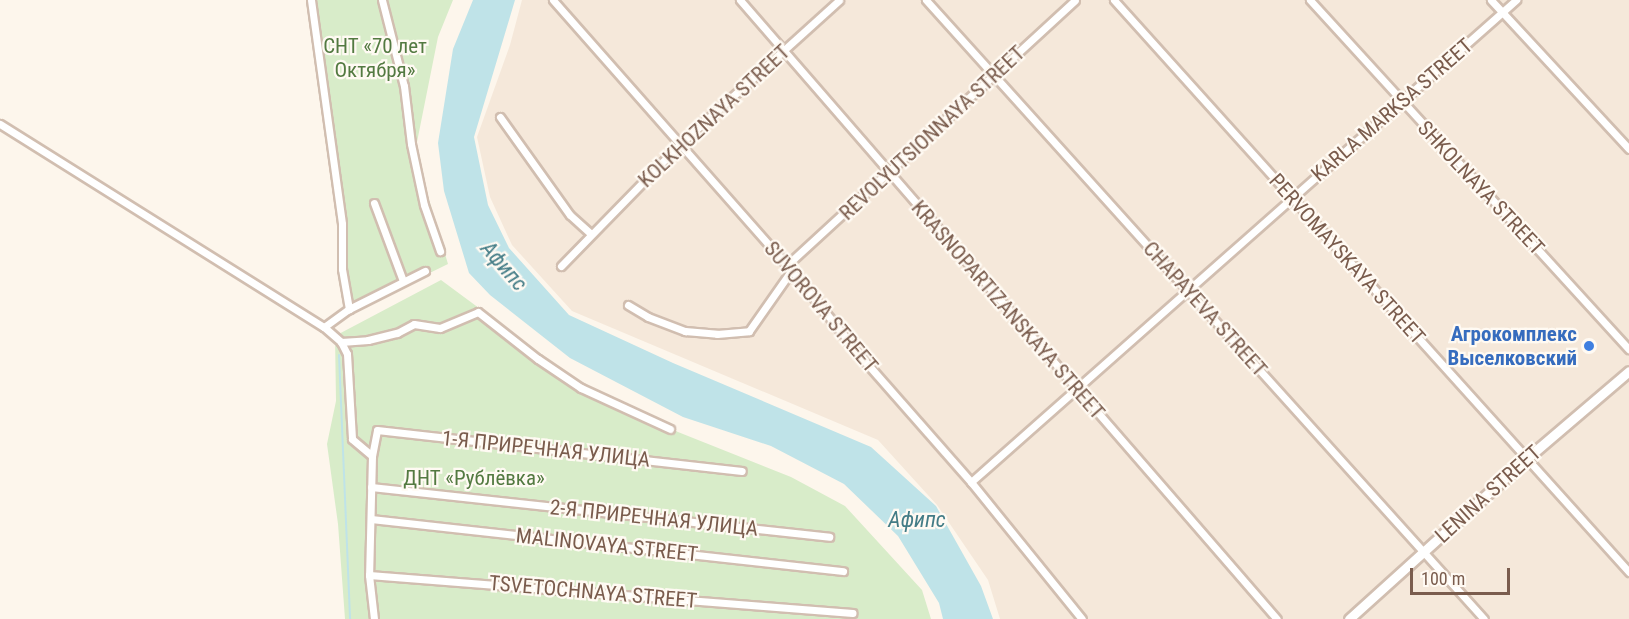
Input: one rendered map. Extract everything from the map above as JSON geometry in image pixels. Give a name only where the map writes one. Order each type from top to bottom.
[{"type":"street","points":[[311,0],[342,224],[342,269],[350,309]]},
{"type":"street","points":[[382,0],[404,86],[411,144],[424,205],[440,251]]},
{"type":"street","name":"SUVOROVA STREET","points":[[553,0],[789,268],[971,482],[1082,619]]},
{"type":"street","name":"KRASNOPARTIZANSKAYA STREET","points":[[740,0],[1277,619]]},
{"type":"street","name":"KOLKHOZNAYA STREET","points":[[561,266],[590,233],[681,143],[839,0]]},
{"type":"street","name":"CHAPAYEVA STREET","points":[[926,0],[1484,619]]},
{"type":"street","name":"REVOLYUTSIONNAYA STREET","points":[[628,305],[685,331],[717,334],[749,331],[789,268],[1076,0]]},
{"type":"street","name":"PERVOMAYSKAYA STREET","points":[[1114,0],[1629,572]]},
{"type":"street","name":"SHKOLNAYA STREET","points":[[1310,0],[1629,349]]},
{"type":"street","points":[[1491,0],[1629,149]]},
{"type":"street","name":"KARLA MARKSA STREET","points":[[971,482],[1516,0]]},
{"type":"street","points":[[500,117],[570,215],[590,233]]},
{"type":"street","points":[[0,124],[324,327],[341,342],[347,354],[352,439],[372,456],[369,574],[374,619]]},
{"type":"street","points":[[374,203],[403,281]]},
{"type":"street","points":[[324,327],[350,309],[425,271]]},
{"type":"street","name":"1-Я ПРИРЕЧНАЯ УЛИЦА","points":[[341,342],[368,340],[397,333],[414,324],[440,328],[478,312],[538,359],[581,388],[670,429]]},
{"type":"street","name":"LENINA STREET","points":[[1349,619],[1526,459],[1629,371]]},
{"type":"street","name":"1-Я ПРИРЕЧНАЯ УЛИЦА","points":[[372,456],[376,430],[742,471]]},
{"type":"street","name":"2-Я ПРИРЕЧНАЯ УЛИЦА","points":[[371,488],[829,537]]},
{"type":"street","name":"MALINOVAYA STREET","points":[[371,519],[843,571]]},
{"type":"street","name":"TSVETOCHNAYA STREET","points":[[369,574],[853,613]]},
{"type":"shaded area","points":[[522,0],[1629,0],[1629,619],[1000,619],[988,580],[937,505],[878,440],[572,311],[512,245],[490,197],[477,137],[510,45]]},
{"type":"green space","name":"СНТ «70 лет Октября»","points":[[308,0],[453,0],[438,37],[415,152],[448,264],[346,314],[340,269],[337,208]]},
{"type":"green space","name":"ДНТ «Рублёвка»","points":[[441,280],[583,385],[678,432],[791,477],[845,506],[922,590],[931,619],[345,619],[338,524],[327,444],[336,401],[335,336]]},
{"type":"water","name":"Афипс","points":[[473,0],[515,0],[474,137],[488,205],[509,248],[569,315],[673,363],[871,447],[936,506],[981,586],[993,619],[943,619],[939,603],[898,536],[844,484],[771,446],[683,417],[570,358],[490,295],[469,273],[444,191],[438,143],[453,49]]},
{"type":"waterway","points":[[339,355],[350,619]]},
{"type":"place","name":"Агрокомплекс Выселковский","points":[[1589,346]]}]
